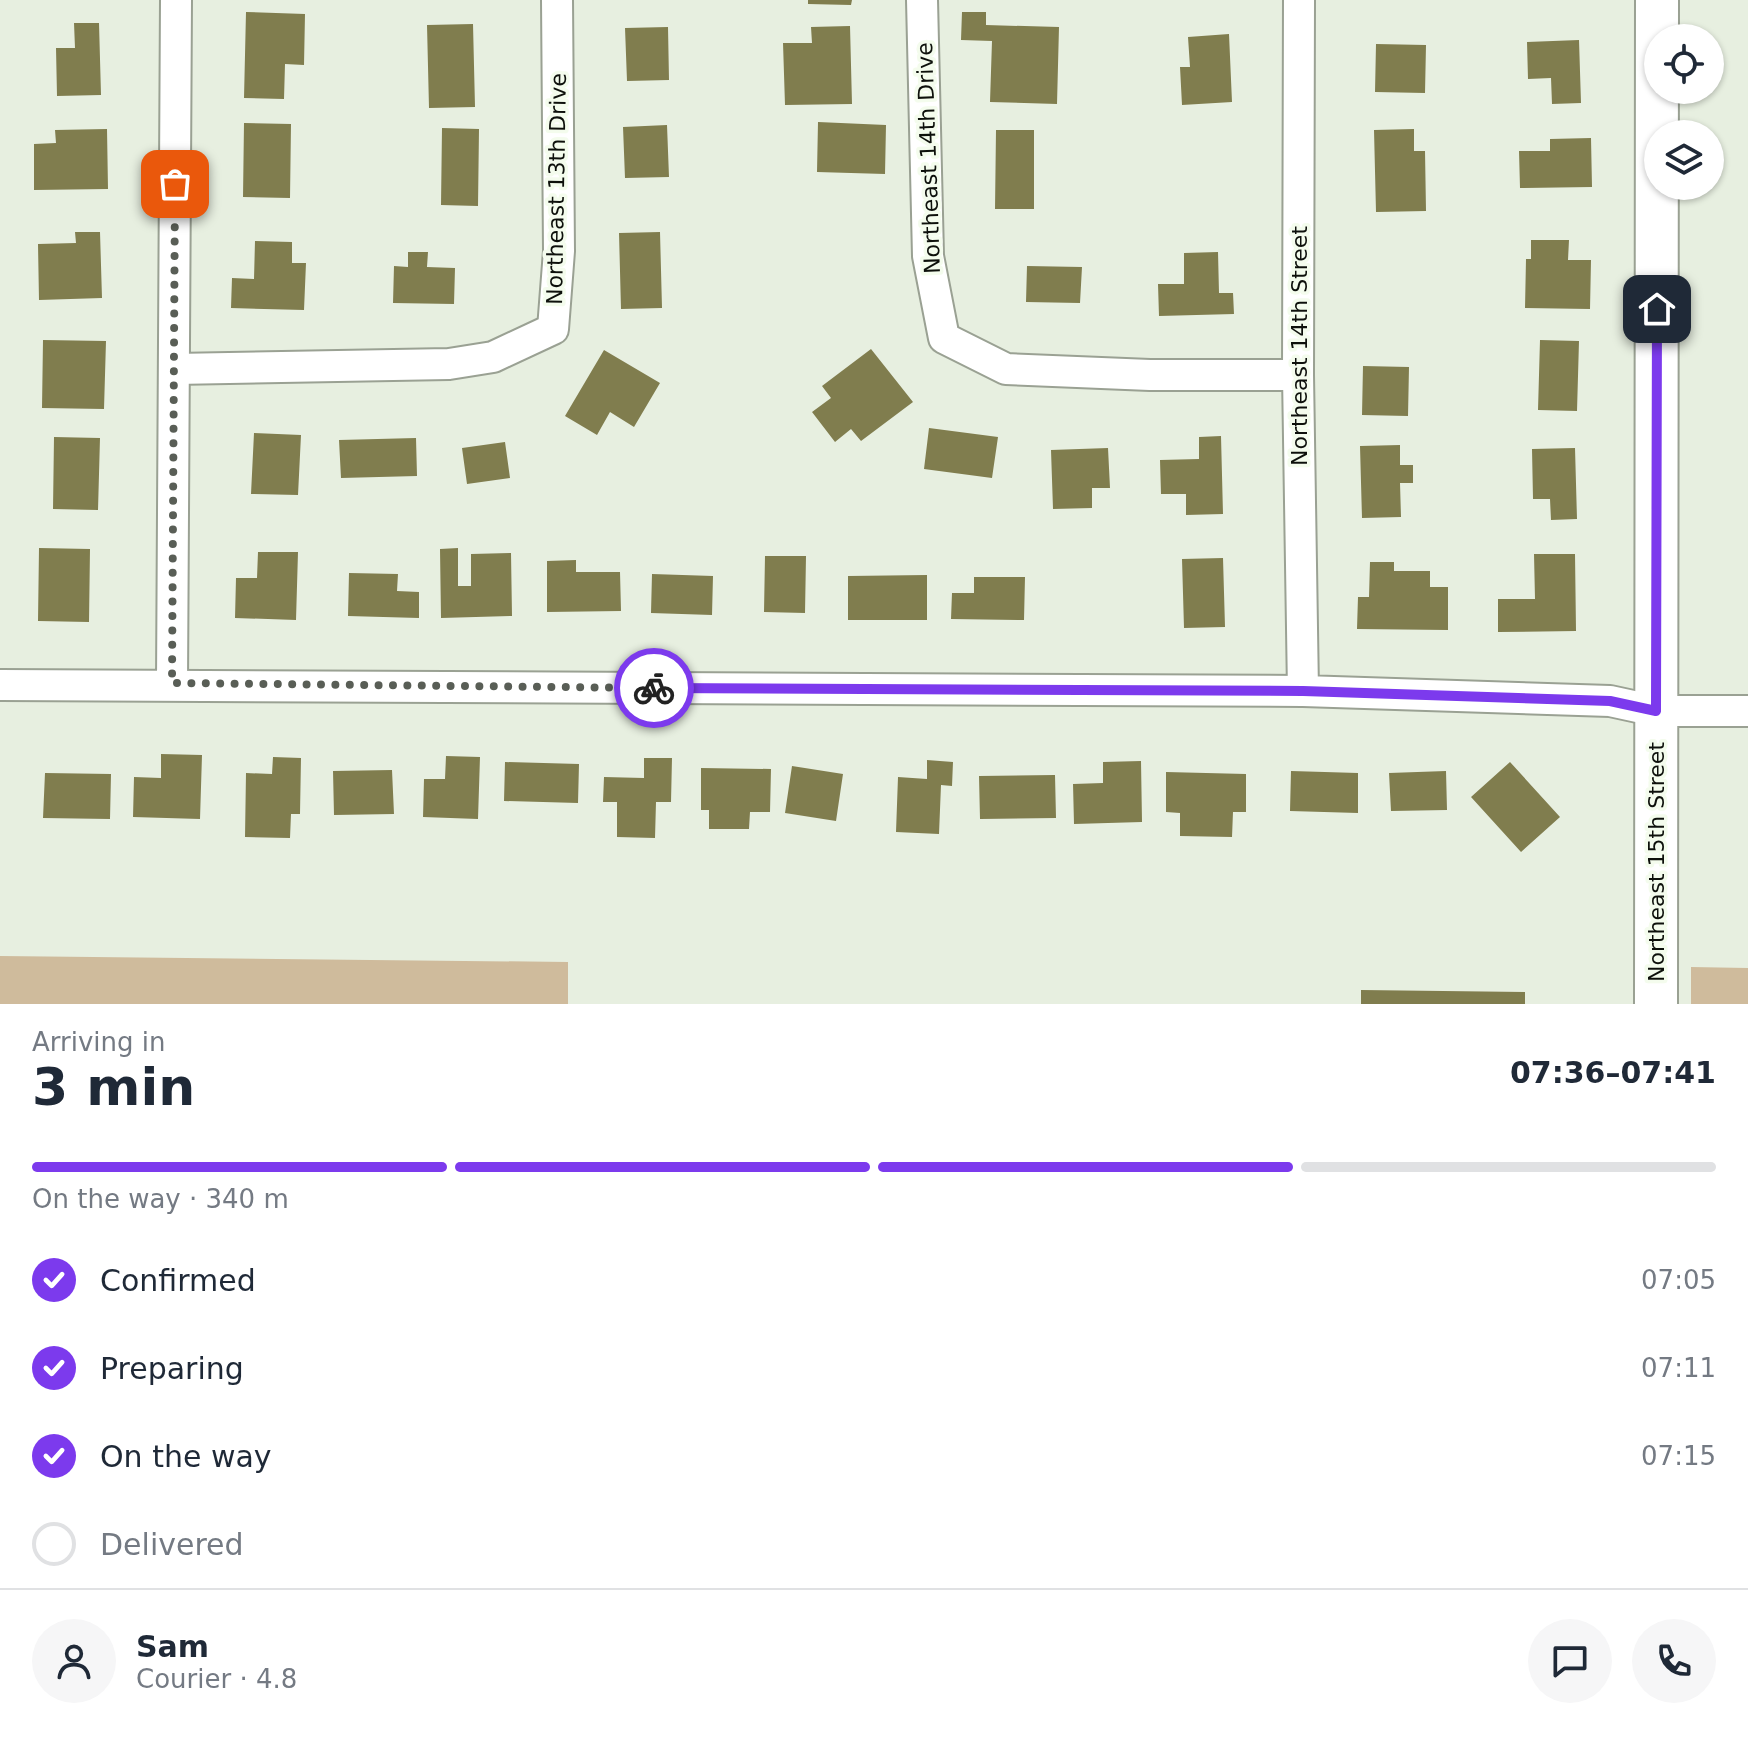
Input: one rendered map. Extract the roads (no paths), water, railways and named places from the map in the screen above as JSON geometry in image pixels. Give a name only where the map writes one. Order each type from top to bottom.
[{"type":"street","points":[[172,683],[176,0]]},
{"type":"street","name":"Northeast 13th Drive","points":[[175,369],[449,364],[493,357],[553,329],[559,251],[557,0]]},
{"type":"street","name":"Northeast 14th Drive","points":[[922,0],[928,256],[944,338],[1006,369],[1150,375],[1298,375]]},
{"type":"street","name":"Northeast 14th Street","points":[[1299,0],[1298,375],[1303,691]]},
{"type":"street","name":"Northeast 15th Street","points":[[1656,1004],[1657,0]]},
{"type":"street","points":[[0,685],[172,683],[1303,691],[1610,701],[1656,711],[1748,711]]}]
